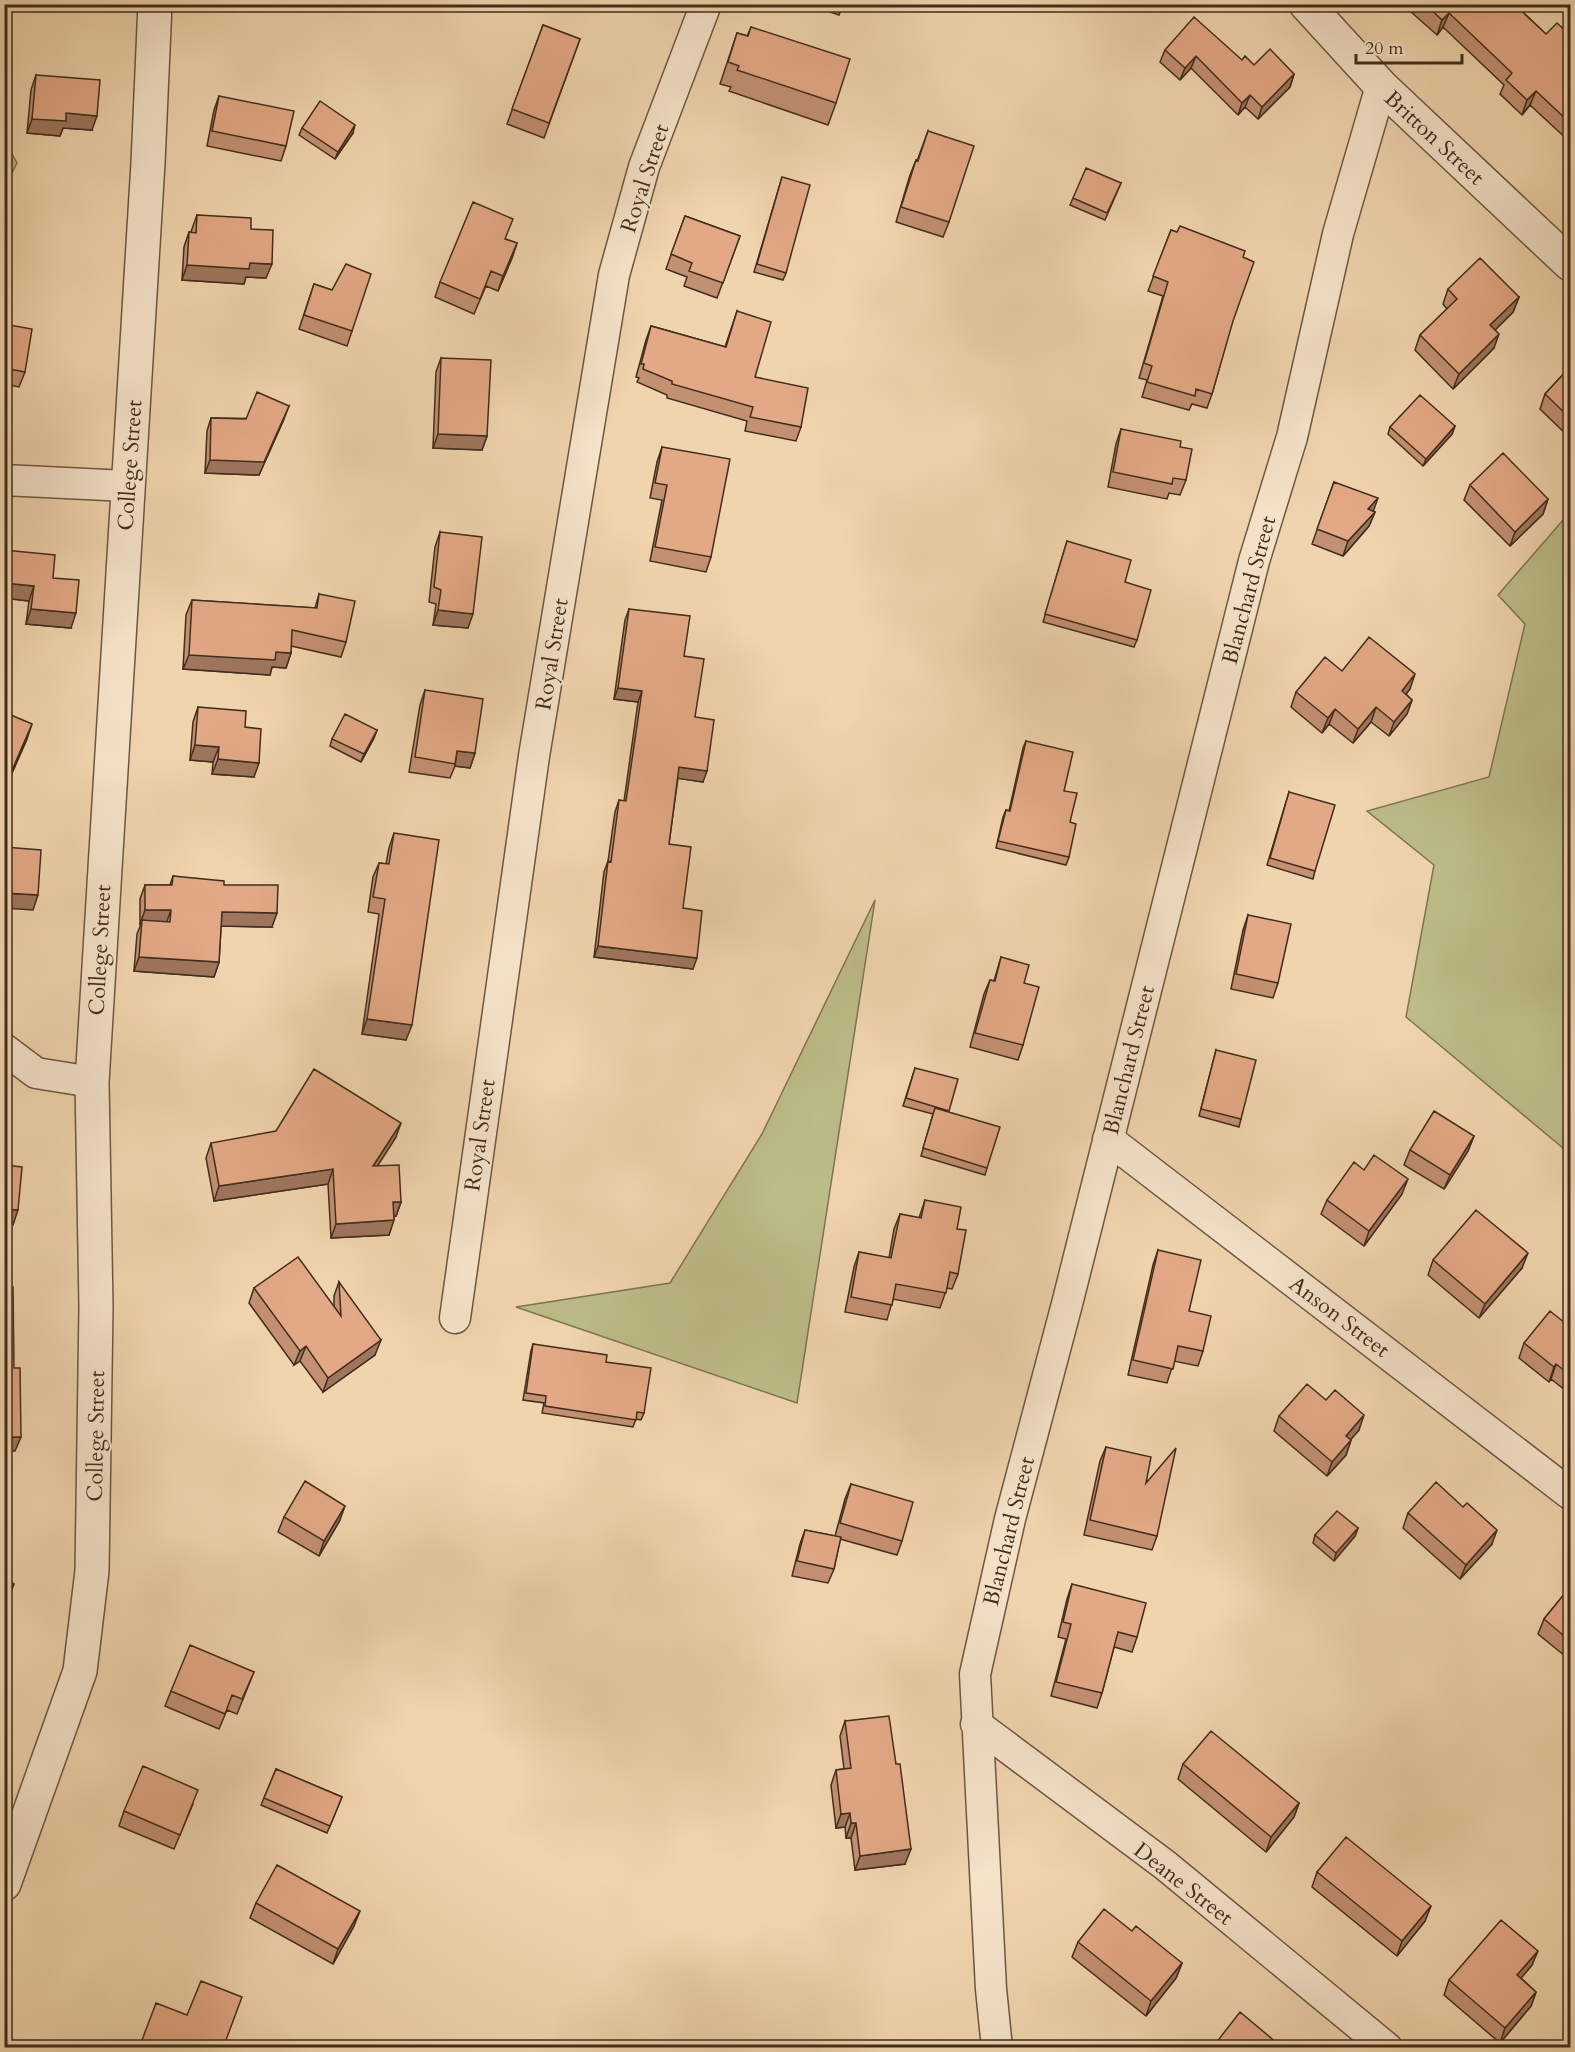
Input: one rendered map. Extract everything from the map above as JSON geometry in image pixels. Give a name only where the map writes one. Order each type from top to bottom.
[{"type":"street","name":"College Street","points":[[6,1871],[80,1671],[92,1571],[96,1307],[92,1082],[148,163],[155,4]]},
{"type":"street","name":"Royal Street","points":[[455,1318],[532,767],[614,275],[644,167],[706,4]]},
{"type":"street","name":"Britton Street","points":[[1306,4],[1381,86],[1570,264]]},
{"type":"street","name":"Blanchard Street","points":[[998,2048],[991,1989],[975,1674],[1010,1519],[1254,561],[1292,437],[1338,234],[1381,86]]},
{"type":"street","points":[[4,480],[127,486]]},
{"type":"street","points":[[4,1049],[36,1073],[92,1082]]},
{"type":"street","name":"Anson Street","points":[[1108,1139],[1570,1494]]},
{"type":"street","name":"Deane Street","points":[[976,1724],[1165,1865],[1387,2048]]},
{"type":"green space","points":[[4,139],[17,163],[5,187],[4,187]]},
{"type":"green space","points":[[1570,512],[1570,1154],[1406,1017],[1434,865],[1367,811],[1489,777],[1525,624],[1498,595]]},
{"type":"green space","points":[[875,900],[797,1403],[516,1307],[670,1283],[762,1134]]},
{"type":"building","points":[[1425,4],[1514,4],[1546,34],[1557,23],[1570,35],[1570,123],[1536,91],[1527,100],[1506,80],[1512,73],[1449,13],[1442,20]]},
{"type":"building","points":[[1194,17],[1242,60],[1245,56],[1254,65],[1270,49],[1294,74],[1262,107],[1250,95],[1242,103],[1196,56],[1185,68],[1165,50]]},
{"type":"building","points":[[543,25],[580,39],[549,123],[512,109]]},
{"type":"building","points":[[751,27],[850,59],[836,103],[737,70],[739,66],[728,62],[737,33],[748,36]]},
{"type":"building","points":[[36,75],[100,80],[97,116],[66,113],[66,121],[32,119]]},
{"type":"building","points":[[219,96],[294,111],[286,146],[212,131]]},
{"type":"building","points":[[320,101],[355,125],[338,152],[302,128]]},
{"type":"building","points":[[928,131],[974,146],[949,222],[901,207]]},
{"type":"building","points":[[1086,168],[1121,183],[1107,213],[1073,198]]},
{"type":"building","points":[[782,177],[810,185],[786,273],[757,264]]},
{"type":"building","points":[[473,202],[513,219],[505,239],[517,243],[503,276],[491,271],[480,299],[440,282]]},
{"type":"building","points":[[197,215],[251,218],[251,229],[273,230],[272,264],[250,263],[249,269],[187,265],[189,232],[196,233]]},
{"type":"building","points":[[685,216],[740,236],[723,283],[689,271],[692,263],[671,254]]},
{"type":"building","points":[[1180,226],[1245,251],[1243,257],[1254,262],[1233,321],[1212,394],[1196,389],[1195,396],[1147,382],[1152,366],[1144,363],[1168,282],[1153,276],[1171,230],[1177,232]]},
{"type":"building","points":[[1480,258],[1519,297],[1490,325],[1499,334],[1459,374],[1420,335],[1457,299],[1448,289]]},
{"type":"building","points":[[346,264],[371,274],[352,331],[304,315],[314,284],[332,290]]},
{"type":"building","points":[[737,311],[771,322],[755,377],[808,388],[801,427],[750,417],[753,407],[672,384],[672,381],[643,369],[644,364],[641,364],[651,326],[726,347]]},
{"type":"building","points":[[4,324],[32,329],[25,372],[4,368]]},
{"type":"building","points":[[441,358],[491,360],[487,436],[438,434]]},
{"type":"building","points":[[1570,367],[1570,418],[1545,394]]},
{"type":"building","points":[[257,392],[289,406],[264,462],[210,460],[211,418],[246,419]]},
{"type":"building","points":[[1420,395],[1455,426],[1426,459],[1390,427]]},
{"type":"building","points":[[1121,429],[1181,441],[1180,447],[1192,449],[1186,480],[1173,478],[1172,484],[1113,472]]},
{"type":"building","points":[[662,447],[730,459],[711,557],[655,547],[667,485],[655,483]]},
{"type":"building","points":[[1503,453],[1548,499],[1515,532],[1470,485]]},
{"type":"building","points":[[1334,482],[1378,498],[1368,509],[1375,512],[1348,541],[1317,529]]},
{"type":"building","points":[[440,532],[482,537],[473,614],[438,610],[441,590],[434,587]]},
{"type":"building","points":[[1067,541],[1131,560],[1125,582],[1151,590],[1137,640],[1045,614]]},
{"type":"building","points":[[4,550],[55,555],[53,578],[79,580],[76,613],[31,609],[34,586],[4,583]]},
{"type":"building","points":[[319,594],[355,601],[346,642],[292,630],[291,653],[276,652],[275,660],[189,655],[192,600],[317,608]]},
{"type":"building","points":[[629,609],[690,616],[684,656],[704,659],[695,717],[714,720],[707,771],[679,767],[669,844],[691,847],[683,908],[702,911],[697,958],[598,946],[608,861],[611,862],[619,800],[626,801],[642,691],[618,688]]},
{"type":"building","points":[[1369,637],[1415,674],[1402,691],[1412,700],[1394,722],[1376,707],[1358,729],[1335,709],[1328,718],[1296,692],[1325,657],[1342,671]]},
{"type":"building","points":[[425,690],[483,699],[475,753],[457,751],[455,764],[415,757]]},
{"type":"building","points":[[198,707],[246,711],[245,727],[261,729],[259,763],[218,759],[219,747],[195,745]]},
{"type":"building","points":[[4,712],[32,724],[13,768],[4,764]]},
{"type":"building","points":[[345,714],[377,730],[364,754],[332,739]]},
{"type":"building","points":[[1026,741],[1073,752],[1064,791],[1077,793],[1070,822],[1076,824],[1069,857],[998,841],[1006,810],[1010,811]]},
{"type":"building","points":[[1289,792],[1335,805],[1315,871],[1270,858]]},
{"type":"building","points":[[394,833],[439,840],[412,1025],[367,1019],[385,899],[373,897],[379,863],[389,864]]},
{"type":"building","points":[[4,847],[41,850],[38,895],[4,893]]},
{"type":"building","points":[[173,876],[224,881],[224,885],[278,885],[277,913],[222,912],[219,962],[139,957],[142,920],[170,922],[171,910],[145,910],[145,885],[172,885]]},
{"type":"building","points":[[1248,915],[1291,924],[1278,983],[1236,974]]},
{"type":"building","points":[[1001,957],[1029,965],[1024,983],[1039,987],[1023,1045],[975,1033],[990,980],[995,981]]},
{"type":"building","points":[[1216,1050],[1256,1060],[1241,1119],[1201,1109]]},
{"type":"building","points":[[915,1068],[958,1079],[949,1111],[906,1098]]},
{"type":"building","points":[[314,1069],[401,1123],[373,1166],[399,1165],[401,1202],[393,1202],[394,1220],[336,1224],[333,1169],[219,1186],[211,1143],[276,1131]]},
{"type":"building","points":[[935,1108],[1000,1127],[987,1168],[923,1148]]},
{"type":"building","points":[[1434,1111],[1474,1136],[1450,1175],[1410,1150]]},
{"type":"building","points":[[1374,1155],[1408,1179],[1369,1231],[1327,1200],[1354,1162],[1364,1170]]},
{"type":"building","points":[[4,1165],[22,1167],[18,1210],[4,1209]]},
{"type":"building","points":[[925,1200],[961,1207],[957,1229],[966,1230],[958,1274],[950,1272],[946,1293],[896,1284],[892,1305],[851,1297],[859,1252],[891,1258],[900,1214],[921,1218]]},
{"type":"building","points":[[1476,1210],[1528,1253],[1485,1304],[1433,1260]]},
{"type":"building","points":[[1158,1250],[1201,1260],[1189,1311],[1211,1316],[1203,1351],[1178,1346],[1173,1369],[1133,1360]]},
{"type":"building","points":[[298,1257],[341,1316],[339,1282],[381,1340],[328,1378],[306,1346],[300,1351],[254,1288]]},
{"type":"building","points":[[4,1287],[13,1287],[14,1368],[20,1368],[21,1437],[4,1437]]},
{"type":"building","points":[[1550,1311],[1570,1327],[1570,1375],[1556,1364],[1554,1367],[1524,1343]]},
{"type":"building","points":[[533,1344],[607,1355],[606,1362],[651,1368],[644,1413],[637,1412],[636,1420],[545,1406],[546,1396],[526,1393]]},
{"type":"building","points":[[1307,1384],[1326,1400],[1335,1390],[1364,1415],[1346,1436],[1351,1440],[1332,1462],[1279,1416]]},
{"type":"building","points":[[1106,1447],[1151,1457],[1146,1483],[1176,1448],[1157,1536],[1090,1520]]},
{"type":"building","points":[[305,1481],[345,1506],[324,1541],[284,1517]]},
{"type":"building","points":[[1436,1482],[1463,1507],[1467,1503],[1497,1530],[1466,1565],[1408,1513]]},
{"type":"building","points":[[851,1484],[913,1502],[902,1541],[840,1523]]},
{"type":"building","points":[[1337,1511],[1358,1528],[1336,1553],[1315,1535]]},
{"type":"building","points":[[805,1530],[841,1537],[834,1569],[797,1561]]},
{"type":"building","points":[[4,1577],[14,1584],[4,1596]]},
{"type":"building","points":[[1072,1584],[1146,1603],[1137,1637],[1118,1632],[1102,1693],[1056,1682],[1071,1624],[1063,1622]]},
{"type":"building","points":[[1570,1587],[1570,1641],[1544,1619]]},
{"type":"building","points":[[190,1645],[254,1672],[242,1699],[232,1695],[225,1714],[171,1691]]},
{"type":"building","points":[[889,1716],[896,1764],[900,1764],[911,1849],[860,1856],[856,1823],[851,1823],[850,1813],[841,1814],[836,1770],[851,1768],[845,1721]]},
{"type":"building","points":[[1211,1731],[1299,1803],[1271,1837],[1183,1764]]},
{"type":"building","points":[[143,1766],[198,1790],[180,1835],[124,1811]]},
{"type":"building","points":[[276,1769],[342,1797],[330,1826],[264,1798]]},
{"type":"building","points":[[1346,1837],[1431,1906],[1402,1941],[1317,1872]]},
{"type":"building","points":[[277,1865],[360,1911],[338,1949],[256,1903]]},
{"type":"building","points":[[1104,1909],[1132,1931],[1136,1926],[1182,1963],[1151,2001],[1078,1942]]},
{"type":"building","points":[[1501,1920],[1538,1951],[1517,1975],[1536,1992],[1505,2028],[1449,1980]]},
{"type":"building","points":[[201,1981],[242,1997],[223,2048],[139,2048],[156,2003],[187,2015]]},
{"type":"building","points":[[1240,2012],[1283,2048],[1212,2048]]}]
